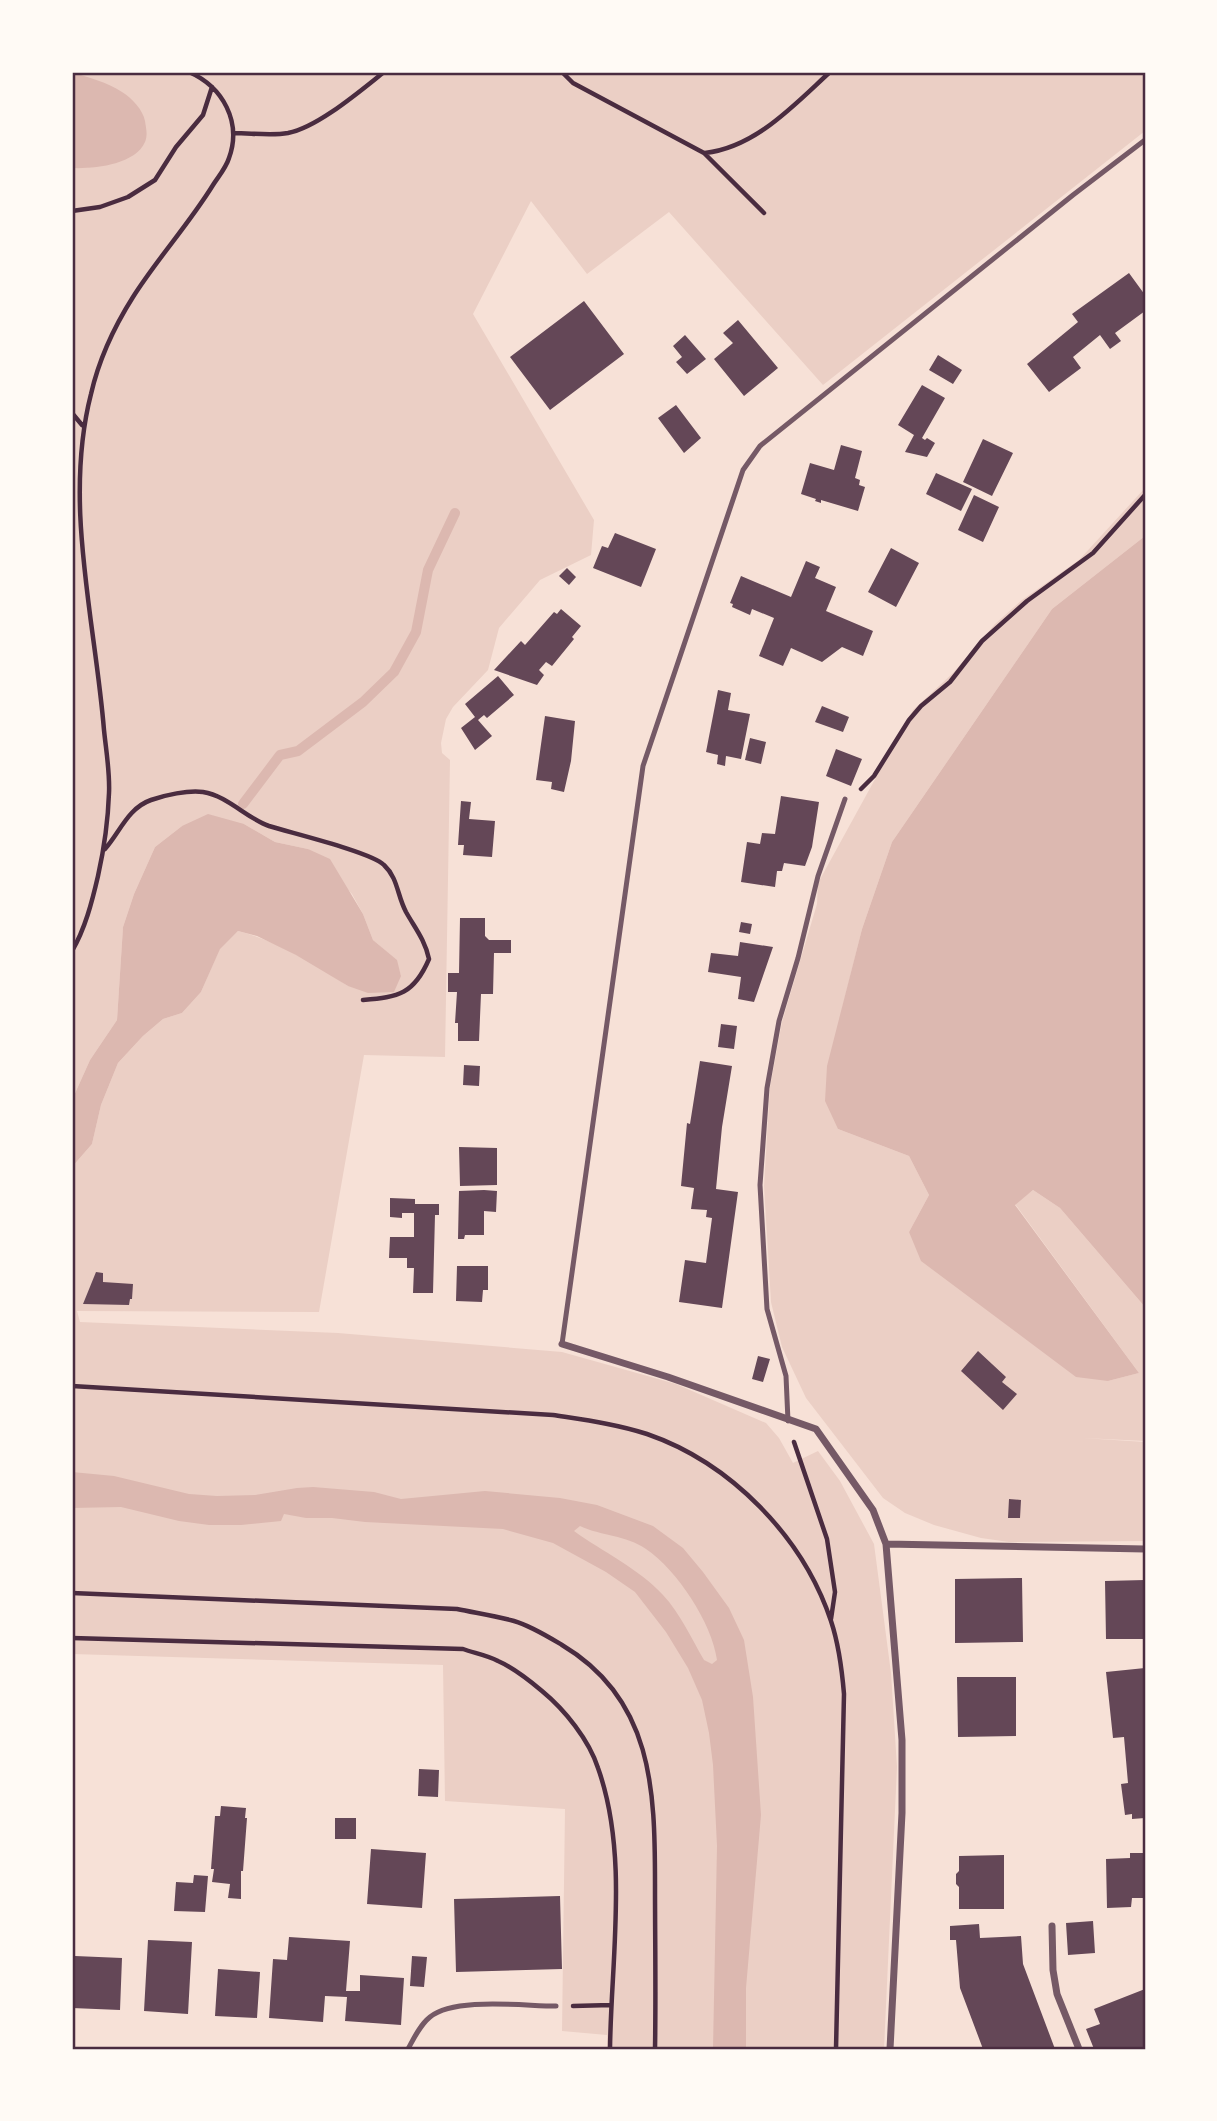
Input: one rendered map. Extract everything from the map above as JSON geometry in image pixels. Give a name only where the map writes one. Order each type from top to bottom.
[{"type":"street","points":[[562,1344],[668,1377],[816,1429],[873,1510],[886,1544],[902,1740],[902,1813],[890,2049]]},
{"type":"street","points":[[886,1544],[1145,1549]]},
{"type":"street","points":[[1052,1926],[1053,1970],[1057,1994],[1079,2049]]},
{"type":"lane","points":[[562,1344],[643,766],[743,470],[760,446],[1145,140]]},
{"type":"lane","points":[[788,1421],[786,1376],[766,1309],[760,1185],[767,1088],[779,1021],[818,876],[845,799]]},
{"type":"lane","points":[[408,2049],[418,2031],[431,2017],[457,2005],[556,2006]]},
{"type":"path","points":[[72,951],[86,920],[104,850],[110,790],[80,524],[83,426],[95,376],[111,334],[134,296],[229,160],[234,133],[223,99],[213,86],[189,72]]},
{"type":"path","points":[[234,133],[287,133],[300,129],[343,103],[384,72]]},
{"type":"path","points":[[562,72],[573,83],[704,153],[764,214]]},
{"type":"path","points":[[704,153],[720,151],[742,142],[782,116],[830,72]]},
{"type":"path","points":[[72,211],[100,207],[128,197],[156,180],[176,146],[203,115],[213,86]]},
{"type":"path","points":[[72,413],[83,426]]},
{"type":"path","points":[[845,799],[865,787],[909,720],[921,706],[950,682],[982,641],[1027,601],[1093,553],[1145,495]]},
{"type":"path","points":[[104,850],[118,834],[127,815],[149,800],[203,792],[222,798],[264,824],[382,863],[397,880],[400,899],[422,938],[429,959],[421,977],[396,997],[363,1000]]},
{"type":"path","points":[[72,1386],[553,1415],[603,1422],[649,1435],[723,1473],[791,1544],[831,1620],[841,1658],[844,1694],[836,2049]]},
{"type":"path","points":[[788,1421],[827,1539],[835,1592],[831,1620]]},
{"type":"path","points":[[72,1593],[457,1609],[516,1622],[544,1634],[574,1652],[599,1673],[631,1716],[642,1742],[648,1769],[655,1844],[655,2049]]},
{"type":"path","points":[[72,1638],[463,1649],[499,1661],[528,1680],[554,1701],[579,1733],[598,1766],[606,1798],[612,1829],[615,1910],[610,2049]]},
{"type":"path","points":[[556,2006],[611,2005]]},
{"type":"shaded area","points":[[72,72],[1145,72],[1145,131],[823,385],[669,212],[587,274],[531,201],[473,314],[594,520],[591,555],[540,580],[499,628],[488,670],[453,707],[446,719],[441,743],[442,753],[450,760],[445,1057],[364,1055],[319,1312],[77,1311],[80,1322],[338,1333],[562,1352],[676,1384],[766,1423],[779,1438],[793,1463],[818,1451],[840,1481],[874,1544],[891,1673],[897,1767],[884,2049],[607,2049],[607,2035],[562,2031],[565,1809],[445,1801],[443,1665],[72,1654],[72,1167],[92,1144],[101,1105],[118,1063],[163,1019],[182,1013],[201,992],[220,948],[238,931],[281,947],[348,986],[401,976],[396,960],[373,940],[352,894],[308,849],[275,842],[244,824],[182,826],[155,847],[134,894],[123,927],[117,1020],[90,1060],[72,1100]]},
{"type":"shaded area","points":[[72,72],[104,83],[130,98],[145,121],[146,137],[140,150],[113,164],[72,168]]},
{"type":"shaded area","points":[[1145,488],[1145,536],[1052,609],[892,842],[862,929],[842,1009],[838,1129],[909,1156],[929,1195],[909,1232],[1108,1381],[1139,1373],[1015,1204],[1033,1190],[1060,1208],[1145,1307],[1145,1441],[1083,1438],[1145,1442],[1145,1541],[1009,1542],[981,1538],[934,1525],[905,1513],[883,1498],[806,1398],[782,1347],[771,1302],[764,1186],[770,1087],[782,1022],[817,904],[818,883],[913,710],[953,673],[995,624],[1022,600],[1079,560]]},
{"type":"shaded area","points":[[1145,536],[1145,1307],[1060,1208],[1033,1190],[1015,1205],[1139,1373],[1108,1381],[1076,1377],[921,1261],[909,1232],[929,1195],[909,1156],[838,1129],[825,1101],[827,1066],[862,929],[892,842],[1052,609]]},
{"type":"shaded area","points":[[208,814],[244,824],[275,842],[308,849],[330,859],[363,914],[373,940],[397,960],[401,976],[394,992],[368,993],[348,986],[296,955],[257,936],[238,931],[220,949],[201,992],[182,1013],[163,1019],[118,1063],[101,1105],[92,1144],[72,1167],[72,1100],[90,1060],[117,1020],[123,927],[134,894],[155,847],[182,826]]},
{"type":"shaded area","points":[[72,1472],[114,1476],[189,1494],[217,1496],[255,1495],[313,1487],[374,1492],[401,1499],[485,1491],[560,1498],[597,1505],[653,1526],[683,1548],[729,1608],[744,1640],[753,1697],[761,1815],[746,1988],[746,2049],[713,2049],[717,1846],[713,1765],[702,1700],[688,1668],[666,1632],[635,1592],[606,1572],[553,1543],[503,1529],[306,1518],[284,1514],[281,1521],[209,1525],[121,1507],[72,1508]],"holes":[[[580,1526],[638,1544],[658,1558],[681,1584],[701,1614],[717,1660],[712,1664],[704,1660],[675,1610],[653,1585],[632,1568],[574,1531]]]},
{"type":"building","points":[[1129,273],[1145,295],[1145,311],[1115,333],[1121,341],[1110,349],[1100,335],[1073,357],[1081,368],[1049,392],[1027,364],[1078,322],[1072,314]]},
{"type":"building","points":[[584,301],[624,354],[550,410],[510,357]]},
{"type":"building","points":[[738,320],[778,368],[744,396],[714,359],[733,343],[723,333]]},
{"type":"building","points":[[685,335],[706,359],[687,374],[676,362],[682,357],[673,346]]},
{"type":"building","points":[[938,355],[962,370],[953,384],[929,370]]},
{"type":"building","points":[[922,385],[945,398],[922,438],[935,443],[927,457],[905,452],[914,435],[898,425]]},
{"type":"building","points":[[676,405],[701,438],[684,453],[658,418]]},
{"type":"building","points":[[983,439],[1013,453],[992,496],[963,482]]},
{"type":"building","points":[[841,445],[862,451],[855,478],[860,480],[859,485],[865,487],[858,511],[821,500],[821,503],[801,494],[810,463],[834,470]]},
{"type":"building","points":[[936,473],[972,489],[961,511],[926,494]]},
{"type":"building","points":[[974,495],[999,507],[983,542],[958,530]]},
{"type":"building","points":[[615,533],[656,549],[641,587],[593,568],[602,546],[608,548]]},
{"type":"building","points":[[891,548],[919,563],[896,607],[868,592]]},
{"type":"building","points":[[806,561],[820,567],[815,578],[836,587],[826,611],[873,631],[863,656],[842,647],[822,662],[791,648],[783,666],[759,656],[774,618],[752,609],[750,615],[732,607],[733,604],[730,603],[741,576],[791,597]]},
{"type":"building","points":[[567,568],[576,577],[569,585],[559,576]]},
{"type":"building","points":[[561,609],[581,626],[552,666],[546,662],[539,670],[544,675],[537,685],[494,670],[521,641],[525,645],[554,612],[557,614]]},
{"type":"building","points":[[498,676],[514,695],[487,718],[484,715],[478,720],[492,736],[475,750],[461,728],[475,717],[465,704]]},
{"type":"building","points":[[718,690],[731,693],[728,710],[750,714],[741,759],[726,756],[725,766],[717,764],[718,755],[706,752]]},
{"type":"building","points":[[822,706],[849,717],[843,732],[815,722]]},
{"type":"building","points":[[545,716],[575,721],[571,761],[564,792],[551,789],[552,782],[536,780]]},
{"type":"building","points":[[750,738],[766,742],[761,764],[745,760]]},
{"type":"building","points":[[836,749],[862,759],[851,786],[826,776]]},
{"type":"building","points":[[781,796],[819,802],[812,847],[805,866],[784,863],[782,871],[777,871],[775,887],[741,882],[747,842],[760,844],[762,833],[775,834]]},
{"type":"building","points":[[461,801],[471,802],[469,819],[495,821],[492,857],[463,855],[464,845],[458,845]]},
{"type":"building","points":[[460,918],[485,918],[485,936],[489,940],[511,940],[511,953],[494,953],[493,994],[481,994],[479,1041],[458,1041],[458,1023],[455,1023],[457,992],[448,992],[448,973],[459,973]]},
{"type":"building","points":[[741,922],[752,924],[750,934],[739,932]]},
{"type":"building","points":[[740,942],[773,947],[754,1002],[738,999],[741,977],[708,972],[711,953],[738,956]]},
{"type":"building","points":[[721,1024],[737,1026],[734,1049],[718,1047]]},
{"type":"building","points":[[700,1061],[732,1066],[716,1189],[738,1192],[722,1308],[679,1302],[685,1260],[706,1263],[712,1218],[706,1217],[707,1210],[691,1209],[694,1188],[681,1186],[687,1123],[690,1124]]},
{"type":"building","points":[[464,1065],[480,1066],[479,1086],[463,1085]]},
{"type":"building","points":[[459,1147],[497,1148],[497,1185],[460,1186]]},
{"type":"building","points":[[459,1191],[497,1191],[496,1212],[484,1211],[484,1235],[465,1235],[464,1239],[458,1239]]},
{"type":"building","points":[[390,1198],[415,1199],[415,1204],[439,1204],[439,1215],[435,1215],[433,1293],[413,1293],[414,1268],[407,1268],[407,1258],[389,1258],[390,1237],[414,1237],[414,1213],[402,1213],[402,1218],[390,1217]]},
{"type":"building","points":[[457,1266],[488,1266],[488,1290],[483,1290],[482,1302],[456,1301]]},
{"type":"building","points":[[96,1272],[103,1273],[103,1282],[133,1284],[129,1305],[83,1304]]},
{"type":"building","points":[[978,1351],[1006,1377],[1002,1382],[1017,1394],[1003,1410],[961,1371]]},
{"type":"building","points":[[758,1356],[770,1359],[763,1382],[752,1379]]},
{"type":"building","points":[[1009,1499],[1021,1500],[1020,1518],[1008,1518]]},
{"type":"building","points":[[1022,1578],[1023,1642],[955,1643],[955,1579]]},
{"type":"building","points":[[1145,1580],[1145,1639],[1106,1639],[1105,1581]]},
{"type":"building","points":[[1145,1668],[1145,1818],[1132,1819],[1132,1814],[1125,1815],[1121,1784],[1128,1783],[1124,1737],[1113,1738],[1106,1672]]},
{"type":"building","points":[[957,1677],[1016,1677],[1016,1736],[958,1737]]},
{"type":"building","points":[[419,1769],[439,1770],[438,1797],[418,1796]]},
{"type":"building","points":[[221,1806],[246,1808],[241,1899],[228,1898],[230,1884],[212,1882],[215,1816],[220,1816]]},
{"type":"building","points":[[335,1818],[356,1818],[356,1839],[335,1839]]},
{"type":"building","points":[[371,1849],[426,1853],[422,1908],[367,1904]]},
{"type":"building","points":[[1130,1853],[1145,1853],[1145,1898],[1132,1898],[1131,1907],[1107,1908],[1106,1859],[1130,1858]]},
{"type":"building","points":[[1004,1855],[1004,1909],[959,1909],[956,1874],[959,1871],[959,1856]]},
{"type":"building","points":[[194,1875],[208,1876],[205,1912],[174,1911],[176,1882],[193,1883]]},
{"type":"building","points":[[560,1896],[562,1969],[456,1972],[454,1899]]},
{"type":"building","points":[[1093,1921],[1095,1953],[1068,1955],[1066,1923]]},
{"type":"building","points":[[979,1924],[980,1938],[1021,1936],[1023,1964],[1055,2049],[983,2049],[960,1988],[956,1940],[950,1940],[950,1926]]},
{"type":"building","points":[[289,1937],[350,1941],[346,1991],[360,1991],[360,1975],[404,1978],[401,2025],[345,2021],[347,1997],[325,1996],[323,2022],[269,2018],[273,1959],[287,1960]]},
{"type":"building","points":[[148,1940],[192,1942],[188,2014],[144,2011]]},
{"type":"building","points":[[75,1956],[122,1958],[120,2010],[72,2008]]},
{"type":"building","points":[[412,1956],[427,1957],[424,1987],[410,1986]]},
{"type":"building","points":[[218,1969],[260,1972],[257,2018],[215,2016]]},
{"type":"building","points":[[1145,1989],[1145,2049],[1094,2049],[1086,2029],[1100,2024],[1094,2009]]},
{"type":"waterway","points":[[243,804],[280,755],[298,751],[363,702],[394,672],[416,632],[428,570],[455,513]]}]
